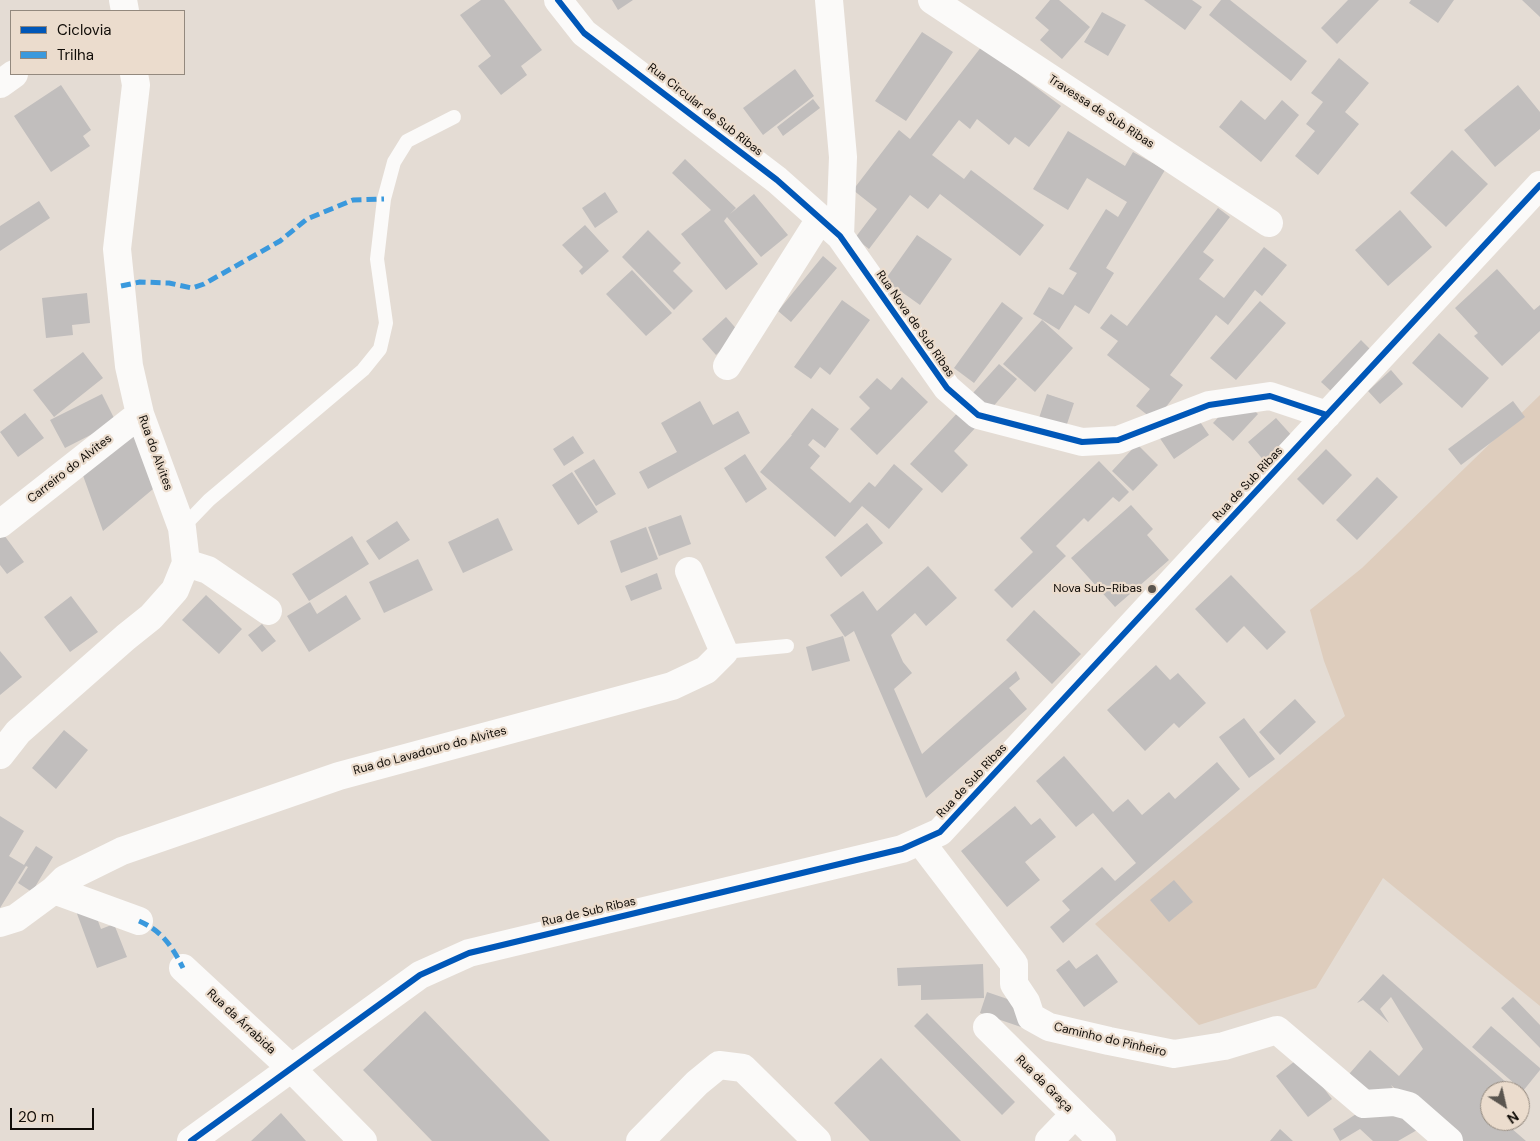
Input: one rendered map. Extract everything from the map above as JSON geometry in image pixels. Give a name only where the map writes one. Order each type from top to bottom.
[{"type":"street","name":"Rua Circular de Sub Ribas","points":[[558,0],[584,33],[777,180],[840,236]]},
{"type":"street","points":[[829,0],[843,157],[840,236]]},
{"type":"street","name":"Travessa de Sub Ribas","points":[[932,0],[1270,223]]},
{"type":"street","points":[[0,84],[13,75]]},
{"type":"street","name":"Rua do Alvites","points":[[0,756],[18,732],[151,617],[175,590],[186,563],[182,528],[140,414],[129,366],[117,249],[136,86],[134,75]]},
{"type":"street","name":"Rua de Sub Ribas","points":[[191,1141],[420,975],[469,953],[902,849],[940,832],[1540,185]]},
{"type":"street","points":[[727,366],[820,218]]},
{"type":"street","name":"Rua Nova de Sub Ribas","points":[[840,236],[947,388],[978,415],[1082,442],[1118,440],[1209,406],[1270,396],[1327,415]]},
{"type":"street","name":"Carreiro do Alvites","points":[[0,524],[140,414]]},
{"type":"street","points":[[186,563],[208,570],[268,611]]},
{"type":"street","points":[[689,571],[724,652]]},
{"type":"street","name":"Rua do Lavadouro do Alvites","points":[[0,924],[16,918],[54,890],[64,879],[122,851],[339,776],[672,686],[706,670],[724,652]]},
{"type":"street","name":"Caminho do Pinheiro","points":[[920,841],[1014,964],[1014,984],[1026,1002],[1031,1017],[1049,1027],[1174,1054],[1224,1046],[1277,1030],[1364,1104],[1394,1102],[1409,1106],[1449,1141]]},
{"type":"street","points":[[54,890],[139,921]]},
{"type":"street","name":"Rua da Árrabida","points":[[183,968],[291,1068],[363,1141]]},
{"type":"street","name":"Rua da Graça","points":[[987,1027],[1102,1141]]},
{"type":"street","points":[[640,1141],[697,1083],[719,1065],[743,1068],[817,1141]]},
{"type":"street","points":[[1049,1141],[1075,1114]]},
{"type":"lane","points":[[182,528],[209,500],[363,370],[380,349],[386,323],[377,259],[384,199],[394,162],[407,141],[454,117]]},
{"type":"lane","points":[[724,652],[787,646]]},
{"type":"shaded area","points":[[1540,395],[1540,1006],[1383,878],[1316,988],[1199,1025],[1095,924],[1345,716],[1324,661],[1310,610],[1362,568]]},
{"type":"building","points":[[481,0],[504,0],[542,50],[521,66],[527,75],[501,95],[478,66],[491,56],[460,15]]},
{"type":"building","points":[[612,0],[633,0],[618,10]]},
{"type":"building","points":[[1050,0],[1059,0],[1090,27],[1062,59],[1040,40],[1049,30],[1035,18]]},
{"type":"building","points":[[1144,0],[1192,0],[1202,7],[1185,30]]},
{"type":"building","points":[[1221,0],[1230,0],[1307,61],[1291,81],[1209,15]]},
{"type":"building","points":[[1348,0],[1379,0],[1337,44],[1321,28]]},
{"type":"building","points":[[1411,0],[1454,0],[1438,23],[1409,3]]},
{"type":"building","points":[[1522,0],[1540,0],[1540,17]]},
{"type":"building","points":[[1102,12],[1126,25],[1108,56],[1084,42]]},
{"type":"building","points":[[922,32],[953,52],[906,121],[875,101]]},
{"type":"building","points":[[985,42],[1000,60],[1061,106],[1029,147],[1015,137],[1009,145],[977,119],[970,129],[959,120],[932,155],[964,179],[971,170],[1044,225],[1020,256],[940,194],[928,209],[910,195],[869,249],[855,238],[877,209],[853,190],[899,130],[910,139]]},
{"type":"building","points":[[1339,58],[1369,83],[1345,112],[1359,124],[1318,175],[1295,156],[1315,131],[1306,124],[1323,102],[1311,93]]},
{"type":"building","points":[[795,69],[814,96],[763,135],[743,108]]},
{"type":"building","points":[[61,85],[91,130],[83,136],[90,146],[51,172],[14,116]]},
{"type":"building","points":[[1518,85],[1540,112],[1540,129],[1495,167],[1464,130]]},
{"type":"building","points":[[813,99],[820,108],[783,136],[777,127]]},
{"type":"building","points":[[1241,100],[1265,120],[1282,100],[1299,115],[1261,162],[1219,127]]},
{"type":"building","points":[[1068,131],[1125,166],[1133,152],[1165,170],[1106,268],[1114,273],[1089,314],[1075,305],[1059,330],[1033,314],[1049,287],[1063,295],[1077,273],[1069,269],[1106,209],[1118,217],[1127,202],[1087,178],[1068,210],[1033,189]]},
{"type":"building","points":[[1452,150],[1488,184],[1446,227],[1410,193]]},
{"type":"building","points":[[685,159],[736,208],[730,214],[754,194],[788,235],[761,257],[727,217],[724,221],[758,264],[726,290],[681,234],[711,210],[672,173]]},
{"type":"building","points":[[605,192],[618,212],[595,228],[582,208]]},
{"type":"building","points":[[39,201],[50,218],[0,251],[0,226]]},
{"type":"building","points":[[1218,208],[1230,217],[1203,252],[1214,260],[1199,279],[1224,298],[1264,247],[1287,265],[1262,296],[1255,290],[1228,325],[1216,315],[1170,375],[1183,385],[1155,421],[1136,406],[1150,389],[1107,355],[1118,341],[1100,328],[1111,314],[1127,326]]},
{"type":"building","points":[[1400,210],[1432,247],[1388,286],[1355,250]]},
{"type":"building","points":[[585,225],[609,251],[582,275],[579,271],[583,267],[562,245]]},
{"type":"building","points":[[648,230],[681,263],[673,271],[693,291],[674,310],[622,257]]},
{"type":"building","points":[[917,235],[952,259],[920,305],[885,280]]},
{"type":"building","points":[[823,256],[837,268],[791,322],[778,311]]},
{"type":"building","points":[[1497,269],[1534,310],[1540,305],[1540,331],[1502,366],[1474,336],[1478,333],[1455,308]]},
{"type":"building","points":[[632,270],[672,313],[646,336],[606,294]]},
{"type":"building","points":[[87,293],[90,323],[72,325],[73,335],[46,338],[42,298]]},
{"type":"building","points":[[842,300],[870,320],[830,375],[820,367],[811,379],[794,367]]},
{"type":"building","points":[[1260,301],[1286,323],[1236,380],[1210,358]]},
{"type":"building","points":[[1002,302],[1023,318],[974,383],[954,368]]},
{"type":"building","points":[[726,317],[740,333],[716,355],[702,339]]},
{"type":"building","points":[[1042,320],[1073,348],[1035,392],[1003,364]]},
{"type":"building","points":[[1439,333],[1489,378],[1462,408],[1412,363]]},
{"type":"building","points":[[1361,340],[1371,350],[1332,392],[1321,382]]},
{"type":"building","points":[[83,352],[103,378],[54,417],[33,390]]},
{"type":"building","points":[[999,364],[1017,379],[991,409],[973,393]]},
{"type":"building","points":[[1391,370],[1403,384],[1380,404],[1368,391]]},
{"type":"building","points":[[902,377],[928,402],[877,455],[850,429],[870,408],[859,397],[877,378],[891,390]]},
{"type":"building","points":[[102,394],[116,422],[65,448],[50,420]]},
{"type":"building","points":[[1047,394],[1074,403],[1066,427],[1039,418]]},
{"type":"building","points":[[1238,396],[1258,414],[1233,441],[1213,423]]},
{"type":"building","points":[[700,401],[713,425],[738,411],[750,433],[648,489],[639,472],[677,452],[661,423]]},
{"type":"building","points":[[1513,401],[1525,417],[1461,465],[1448,449]]},
{"type":"building","points":[[812,408],[839,429],[825,448],[813,439],[808,445],[820,456],[810,468],[850,503],[869,482],[875,487],[894,464],[923,489],[889,529],[862,506],[835,537],[760,472],[792,435]]},
{"type":"building","points":[[961,409],[978,425],[954,451],[968,465],[942,493],[910,464]]},
{"type":"building","points":[[25,413],[44,438],[18,457],[0,432]]},
{"type":"building","points":[[1194,413],[1209,435],[1174,459],[1159,437]]},
{"type":"building","points":[[1276,418],[1294,438],[1266,463],[1248,442]]},
{"type":"building","points":[[140,424],[159,484],[103,531],[81,470]]},
{"type":"building","points":[[573,436],[584,453],[564,466],[553,449]]},
{"type":"building","points":[[1137,444],[1158,465],[1133,491],[1112,471]]},
{"type":"building","points":[[1326,449],[1352,475],[1323,505],[1297,479]]},
{"type":"building","points":[[745,454],[767,489],[746,503],[724,468]]},
{"type":"building","points":[[594,459],[616,494],[596,506],[574,471]]},
{"type":"building","points":[[1099,461],[1129,492],[1119,502],[1113,497],[1088,522],[1084,518],[1056,546],[1066,556],[1012,608],[994,590],[1033,552],[1020,538]]},
{"type":"building","points":[[572,472],[598,512],[578,525],[552,485]]},
{"type":"building","points":[[1377,477],[1398,497],[1357,540],[1336,520]]},
{"type":"building","points":[[1131,505],[1153,529],[1147,535],[1169,560],[1115,607],[1071,558]]},
{"type":"building","points":[[681,515],[691,544],[659,556],[648,527]]},
{"type":"building","points":[[498,518],[513,550],[463,573],[448,542]]},
{"type":"building","points":[[397,521],[410,540],[379,560],[366,541]]},
{"type":"building","points":[[867,523],[883,543],[841,577],[825,557]]},
{"type":"building","points":[[646,527],[658,559],[621,573],[610,541]]},
{"type":"building","points":[[4,535],[24,562],[7,574],[0,565],[0,538]]},
{"type":"building","points":[[352,536],[369,564],[309,601],[292,574]]},
{"type":"building","points":[[418,559],[433,590],[384,613],[369,582]]},
{"type":"building","points":[[928,566],[957,598],[926,626],[915,613],[891,635],[903,662],[912,673],[894,689],[922,754],[1016,671],[1020,679],[1009,688],[1027,709],[926,798],[854,631],[845,637],[830,615],[863,591],[877,611]]},
{"type":"building","points":[[657,573],[662,589],[631,601],[625,586]]},
{"type":"building","points":[[1231,575],[1286,632],[1267,650],[1244,626],[1227,643],[1195,609]]},
{"type":"building","points":[[206,595],[242,629],[219,654],[182,620]]},
{"type":"building","points":[[346,595],[361,619],[309,652],[287,616],[310,602],[317,614]]},
{"type":"building","points":[[71,596],[98,632],[70,652],[44,617]]},
{"type":"building","points":[[1034,610],[1081,654],[1052,684],[1006,640]]},
{"type":"building","points":[[262,624],[276,641],[262,652],[248,635]]},
{"type":"building","points":[[843,636],[850,661],[812,671],[806,647]]},
{"type":"building","points":[[0,651],[22,677],[0,695]]},
{"type":"building","points":[[1156,665],[1170,680],[1178,673],[1206,703],[1179,728],[1174,723],[1145,751],[1107,710]]},
{"type":"building","points":[[1295,699],[1316,722],[1280,755],[1259,732]]},
{"type":"building","points":[[1244,718],[1275,759],[1249,778],[1219,737]]},
{"type":"building","points":[[64,730],[88,750],[56,789],[32,768]]},
{"type":"building","points":[[1064,756],[1113,812],[1128,799],[1142,815],[1169,792],[1175,799],[1217,762],[1240,789],[1063,943],[1050,927],[1070,910],[1062,901],[1102,867],[1115,881],[1136,863],[1093,813],[1076,827],[1036,781]]},
{"type":"building","points":[[1015,806],[1031,825],[1040,818],[1056,837],[1025,862],[1040,880],[1007,907],[961,851]]},
{"type":"building","points":[[0,816],[24,831],[9,856],[24,865],[36,846],[53,857],[32,892],[18,883],[28,867],[26,866],[0,908]]},
{"type":"building","points":[[1174,880],[1193,902],[1169,922],[1150,900]]},
{"type":"building","points":[[92,905],[101,929],[114,924],[127,957],[97,968],[76,911]]},
{"type":"building","points":[[1097,954],[1118,982],[1084,1007],[1056,970],[1069,960],[1076,969]]},
{"type":"building","points":[[983,964],[984,998],[921,1000],[921,985],[898,986],[897,968]]},
{"type":"building","points":[[1383,974],[1505,1081],[1480,1081],[1480,1131],[1514,1131],[1526,1141],[1454,1141],[1391,1085],[1406,1110],[1424,1126],[1398,1141],[1373,1141],[1360,1129],[1340,1141],[1333,1129],[1370,1105],[1343,1081],[1370,1050],[1399,1076],[1423,1049],[1391,997],[1380,1009],[1389,1023],[1363,1000],[1357,1003]]},
{"type":"building","points":[[987,992],[1028,1006],[1021,1027],[980,1013]]},
{"type":"building","points":[[1513,997],[1540,1025],[1540,1048],[1501,1008]]},
{"type":"building","points":[[425,1011],[550,1141],[432,1141],[363,1070]]},
{"type":"building","points":[[927,1013],[1015,1102],[1002,1115],[914,1026]]},
{"type":"building","points":[[1491,1026],[1540,1070],[1530,1082],[1511,1081],[1472,1047]]},
{"type":"building","points":[[1300,1057],[1332,1099],[1308,1117],[1276,1076]]},
{"type":"building","points":[[881,1058],[961,1141],[870,1141],[834,1103]]},
{"type":"building","points":[[281,1113],[306,1141],[251,1141]]},
{"type":"building","points":[[1280,1129],[1293,1141],[1270,1141]]},
{"type":"marked path","points":[[121,286],[140,282],[169,283],[192,288],[204,284],[280,241],[307,219],[353,200],[384,199]]},
{"type":"marked path","points":[[139,921],[154,929],[166,940],[183,968]]},
{"type":"cycle path","points":[[558,0],[584,33],[777,180],[840,236],[947,388],[978,415],[1082,442],[1118,440],[1209,405],[1270,396],[1327,415]]},
{"type":"cycle path","points":[[191,1141],[420,975],[469,953],[902,849],[940,832],[1540,185]]},
{"type":"place","name":"Nova Sub-Ribas","points":[[1152,589]]}]
